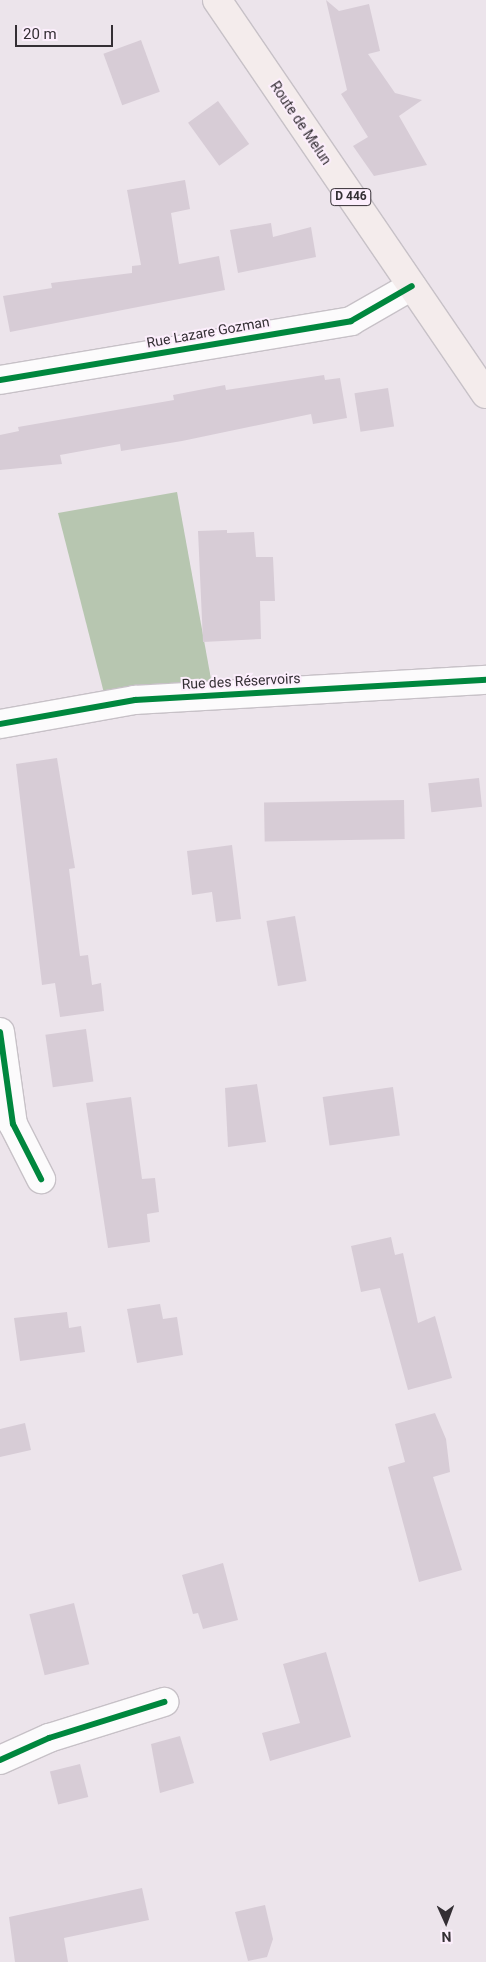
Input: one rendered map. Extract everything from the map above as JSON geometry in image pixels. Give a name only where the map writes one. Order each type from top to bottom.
[{"type":"main road","name":"Route de Melun","points":[[217,0],[486,394]]},
{"type":"street","name":"Rue Lazare Gozman","points":[[0,380],[351,321],[412,286]]},
{"type":"street","name":"Rue des Réservoirs","points":[[0,724],[135,700],[486,680]]},
{"type":"street","points":[[0,1032],[12,1124],[42,1179]]},
{"type":"street","points":[[0,1760],[49,1738],[164,1702]]},
{"type":"green space","points":[[177,492],[213,690],[105,697],[58,513]]},
{"type":"building","points":[[326,0],[339,11],[369,4],[380,51],[368,54],[395,93],[422,100],[399,116],[427,165],[374,176],[353,146],[368,137],[341,94],[347,90]]},
{"type":"building","points":[[141,40],[160,92],[122,105],[103,54]]},
{"type":"building","points":[[218,101],[249,144],[219,166],[188,123]]},
{"type":"building","points":[[185,180],[190,209],[171,213],[179,264],[219,256],[225,290],[10,332],[3,296],[52,288],[51,283],[132,273],[132,266],[141,265],[127,190]]},
{"type":"building","points":[[271,223],[273,237],[311,227],[316,257],[238,273],[230,230]]},
{"type":"building","points":[[324,375],[325,380],[340,378],[347,418],[313,424],[311,414],[182,441],[121,451],[120,444],[60,455],[62,464],[0,470],[0,435],[19,431],[18,427],[174,400],[173,395],[225,385],[226,390]]},
{"type":"building","points":[[388,388],[394,427],[361,432],[354,393]]},
{"type":"building","points":[[227,530],[227,533],[254,532],[256,557],[273,557],[275,601],[260,601],[261,639],[203,642],[198,531]]},
{"type":"building","points":[[57,758],[75,868],[69,869],[80,956],[88,955],[92,985],[101,983],[104,1011],[60,1017],[55,983],[42,985],[16,764]]},
{"type":"building","points":[[479,778],[482,807],[431,812],[428,783]]},
{"type":"building","points":[[404,800],[405,839],[265,841],[264,802]]},
{"type":"building","points":[[232,845],[241,919],[216,922],[212,892],[192,895],[187,851]]},
{"type":"building","points":[[295,916],[306,981],[278,986],[266,921]]},
{"type":"building","points":[[86,1029],[93,1081],[53,1087],[45,1035]]},
{"type":"building","points":[[257,1084],[266,1142],[228,1147],[225,1088]]},
{"type":"building","points":[[393,1087],[400,1136],[330,1145],[323,1097]]},
{"type":"building","points":[[131,1097],[142,1179],[155,1178],[159,1212],[147,1214],[150,1242],[108,1248],[86,1103]]},
{"type":"building","points":[[391,1237],[395,1255],[403,1253],[418,1323],[435,1316],[452,1378],[408,1390],[380,1288],[361,1292],[351,1246]]},
{"type":"building","points":[[160,1304],[163,1319],[177,1317],[183,1355],[137,1363],[127,1309]]},
{"type":"building","points":[[67,1312],[69,1328],[81,1326],[85,1352],[20,1361],[14,1318]]},
{"type":"building","points":[[435,1413],[446,1439],[450,1472],[433,1477],[462,1570],[419,1582],[388,1467],[405,1462],[395,1424]]},
{"type":"building","points":[[25,1423],[31,1450],[0,1457],[0,1429]]},
{"type":"building","points":[[223,1563],[238,1620],[203,1629],[198,1613],[193,1614],[182,1575]]},
{"type":"building","points":[[74,1603],[89,1664],[45,1675],[29,1614]]},
{"type":"building","points":[[326,1652],[351,1737],[270,1761],[262,1733],[300,1723],[283,1664]]},
{"type":"building","points":[[180,1736],[194,1783],[160,1793],[151,1744]]},
{"type":"building","points":[[80,1764],[88,1797],[58,1804],[50,1771]]},
{"type":"building","points":[[142,1888],[149,1920],[64,1938],[68,1962],[15,1962],[9,1917]]},
{"type":"building","points":[[265,1905],[273,1939],[267,1957],[248,1961],[235,1912]]},
{"type":"cycle path","points":[[0,380],[351,321],[412,286]]},
{"type":"cycle path","points":[[0,724],[135,700],[486,680]]},
{"type":"cycle path","points":[[0,1032],[13,1124],[41,1179]]},
{"type":"cycle path","points":[[0,1760],[49,1738],[164,1702]]}]
